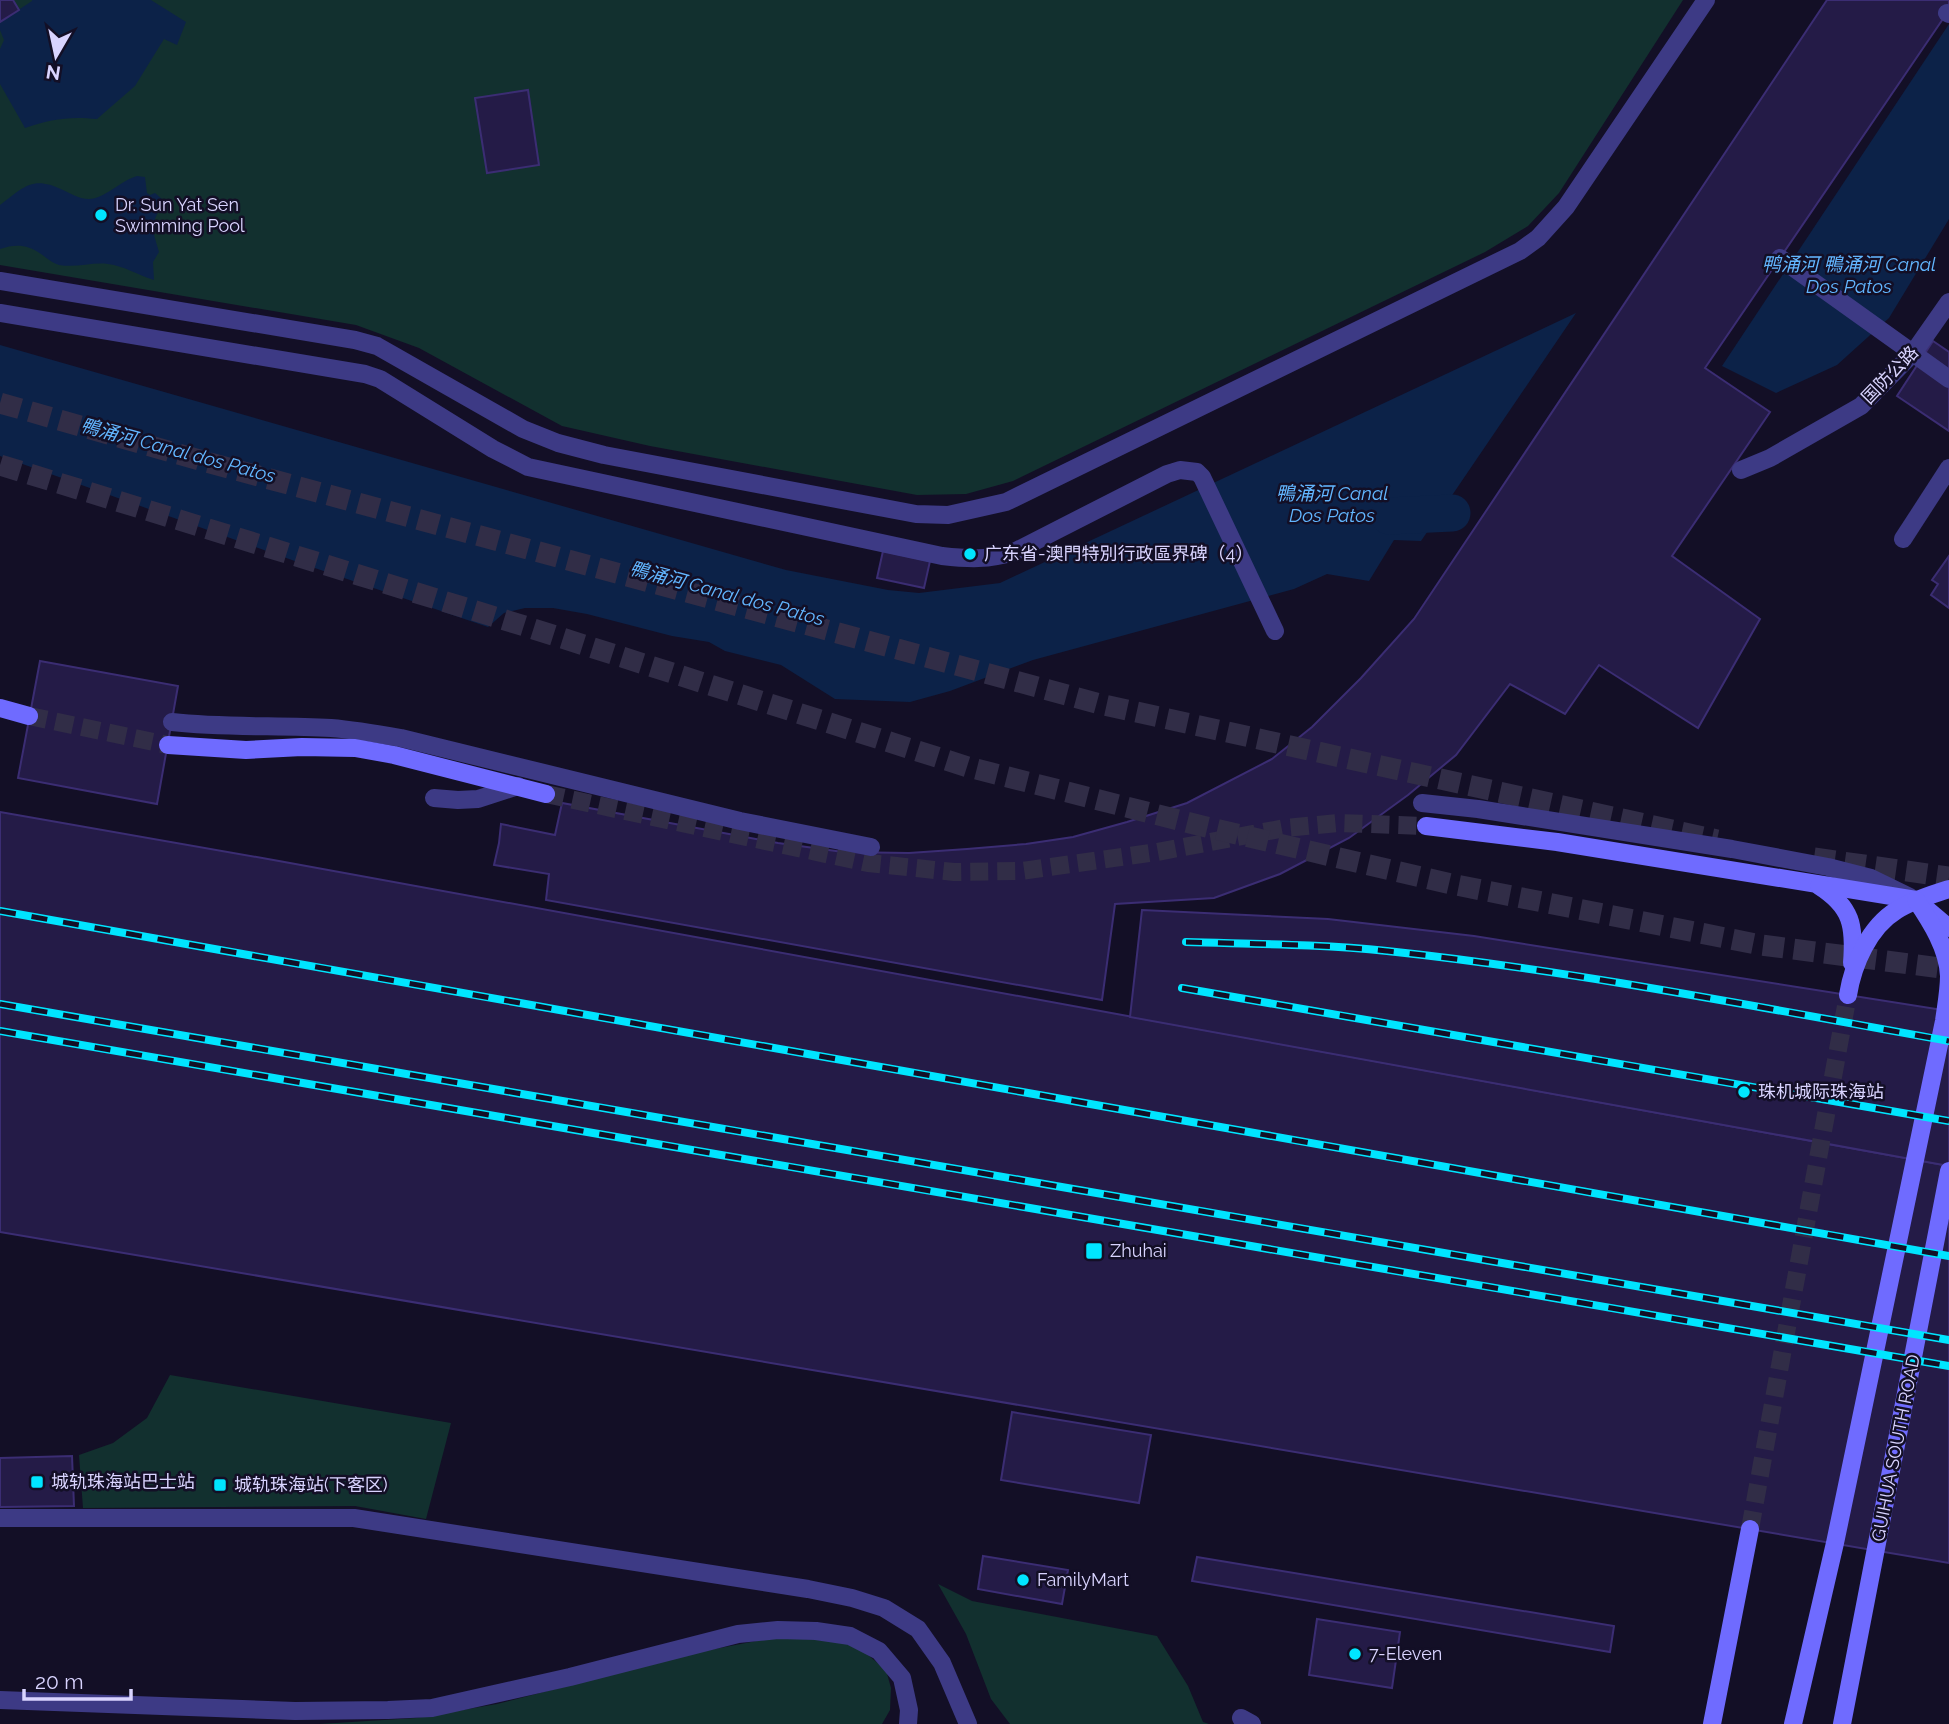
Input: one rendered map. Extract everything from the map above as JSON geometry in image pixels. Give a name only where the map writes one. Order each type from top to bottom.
[{"type":"main road","points":[[0,708],[29,716]]},
{"type":"main road","points":[[168,744],[246,750],[355,748],[394,755],[546,794]]},
{"type":"main road","points":[[1426,826],[1557,842],[1916,900],[1949,928]]},
{"type":"main road","points":[[1813,883],[1834,896],[1845,910],[1853,928],[1849,990],[1862,950],[1878,928],[1895,911],[1916,900],[1949,889]]},
{"type":"main road","points":[[1793,1724],[1835,1543],[1944,1021],[1948,965],[1930,921],[1916,900]]},
{"type":"main road","name":"GUIHUA SOUTH ROAD","points":[[1842,1724],[1949,1171]]},
{"type":"main road","points":[[1712,1724],[1750,1529]]},
{"type":"street","points":[[0,281],[355,340],[377,346],[523,429],[558,443],[604,455],[916,514],[948,515],[1006,502],[1520,251],[1538,238],[1566,207],[1706,0]]},
{"type":"street","points":[[1780,258],[1949,379]]},
{"type":"street","name":"国防公路","points":[[1741,470],[1770,458],[1861,406],[1914,352],[1949,302]]},
{"type":"street","points":[[0,313],[365,373],[380,379],[493,449],[528,467],[955,558],[995,558],[1014,552],[1167,474],[1180,470],[1197,471],[1275,631]]},
{"type":"street","points":[[1903,539],[1949,468]]},
{"type":"street","points":[[172,722],[364,731],[740,821],[871,847]]},
{"type":"street","points":[[433,798],[478,799],[518,786]]},
{"type":"street","points":[[1422,803],[1478,809],[1732,849],[1828,867],[1871,878],[1916,900]]},
{"type":"street","points":[[0,1518],[354,1518],[852,1598],[884,1608],[918,1629],[942,1662],[968,1724]]},
{"type":"street","points":[[0,1700],[295,1711],[432,1708],[570,1677],[738,1634],[778,1630],[816,1631],[850,1636],[879,1651],[902,1678],[909,1710],[908,1724]]},
{"type":"green space","points":[[0,0],[1683,0],[1559,193],[1528,226],[1485,252],[1013,481],[966,494],[917,495],[650,446],[562,426],[419,348],[356,325],[0,265]]},
{"type":"green space","points":[[170,1375],[451,1423],[426,1519],[355,1506],[83,1508],[79,1455],[113,1443],[147,1418]]},
{"type":"green space","points":[[938,1584],[972,1601],[1157,1636],[1188,1686],[1203,1722],[1209,1724],[1010,1724],[991,1699],[966,1634]]},
{"type":"green space","points":[[777,1637],[845,1642],[862,1650],[886,1670],[891,1688],[890,1710],[882,1724],[319,1724],[416,1718],[497,1704],[694,1653]]},
{"type":"water","points":[[32,0],[151,0],[186,22],[177,45],[164,39],[135,86],[97,119],[60,119],[25,128],[0,84],[0,49],[4,40],[0,22]]},
{"type":"water","name":"鸭涌河 鴨涌河 Canal Dos Patos","points":[[1949,24],[1949,219],[1889,318],[1837,365],[1776,393],[1722,366]]},
{"type":"water","points":[[137,176],[145,177],[147,193],[155,193],[163,200],[155,219],[154,235],[159,252],[153,262],[154,280],[108,264],[59,265],[26,247],[0,249],[0,205],[22,188],[43,183],[89,199],[101,196]]},
{"type":"water","name":"鴨涌河 Canal Dos Patos","points":[[1576,313],[1421,541],[1394,540],[1369,581],[1327,574],[1294,589],[1033,660],[950,691],[910,702],[835,699],[781,665],[725,651],[709,642],[672,636],[587,614],[553,608],[525,608],[504,613],[488,627],[0,456],[0,345],[786,570],[888,590],[919,593],[1000,583]]},
{"type":"building","points":[[0,0],[13,0],[19,10],[0,22]]},
{"type":"building","points":[[1827,0],[1949,0],[1949,10],[1705,368],[1770,412],[1672,556],[1760,619],[1698,728],[1599,665],[1565,714],[1510,684],[1456,755],[1408,795],[1349,838],[1280,874],[1214,898],[1115,904],[1102,1000],[546,900],[549,874],[494,865],[501,824],[555,835],[562,803],[778,843],[843,852],[909,853],[1026,844],[1073,837],[1187,803],[1272,759],[1312,727],[1414,619]]},
{"type":"building","points":[[528,90],[539,165],[487,173],[475,98]]},
{"type":"building","points":[[1933,341],[1949,352],[1949,431],[1897,396]]},
{"type":"building","points":[[883,551],[930,561],[924,588],[877,578]]},
{"type":"building","points":[[1949,556],[1949,608],[1931,595],[1938,584],[1932,580]]},
{"type":"building","points":[[40,661],[178,686],[157,804],[18,778]]},
{"type":"building","points":[[0,812],[1949,1166],[1949,1563],[0,1232]]},
{"type":"building","name":"珠机城际珠海站","points":[[1142,910],[1328,919],[1474,936],[1949,1011],[1949,1166],[1130,1017]]},
{"type":"building","points":[[1012,1412],[1151,1435],[1139,1503],[1001,1480]]},
{"type":"building","name":"城轨珠海站巴士站","points":[[72,1456],[74,1506],[0,1507],[0,1458]]},
{"type":"building","name":"FamilyMart","points":[[983,1556],[1068,1570],[1062,1604],[978,1589]]},
{"type":"building","points":[[1197,1557],[1614,1626],[1610,1652],[1192,1581]]},
{"type":"building","name":"7-Eleven","points":[[1317,1619],[1400,1632],[1392,1688],[1309,1675]]},
{"type":"waterway","name":"鴨涌河 Canal dos Patos","points":[[1389,516],[1452,513]]},
{"type":"tunnel","points":[[0,403],[203,461],[1100,704],[1717,840]]},
{"type":"tunnel","points":[[0,465],[518,624],[968,767],[1202,826],[1451,884],[1761,945],[1949,969]]},
{"type":"tunnel","points":[[29,716],[168,745]]},
{"type":"tunnel","points":[[546,794],[868,863],[954,872],[1021,871],[1157,852],[1285,828],[1339,823],[1426,826]]},
{"type":"tunnel","points":[[1814,858],[1949,877]]},
{"type":"tunnel","points":[[1750,1529],[1848,995]]},
{"type":"railway","points":[[0,911],[1949,1256]]},
{"type":"railway","points":[[1186,942],[1337,947],[1458,959],[1669,991],[1949,1041]]},
{"type":"railway","points":[[1182,988],[1949,1121]]},
{"type":"railway","points":[[0,1004],[1949,1340]]},
{"type":"railway","points":[[0,1031],[1949,1366]]},
{"type":"place","name":"Dr. Sun Yat Sen Swimming Pool","points":[[101,215]]},
{"type":"place","name":"广东省-澳門特別行政區界碑（4）","points":[[970,554]]},
{"type":"place","name":"珠机城际珠海站","points":[[1744,1092]]},
{"type":"place","name":"Zhuhai","points":[[1094,1251]]},
{"type":"place","name":"城轨珠海站巴士站","points":[[37,1482]]},
{"type":"place","name":"城轨珠海站(下客区)","points":[[220,1485]]},
{"type":"place","name":"FamilyMart","points":[[1023,1580]]},
{"type":"place","name":"7-Eleven","points":[[1355,1654]]}]
